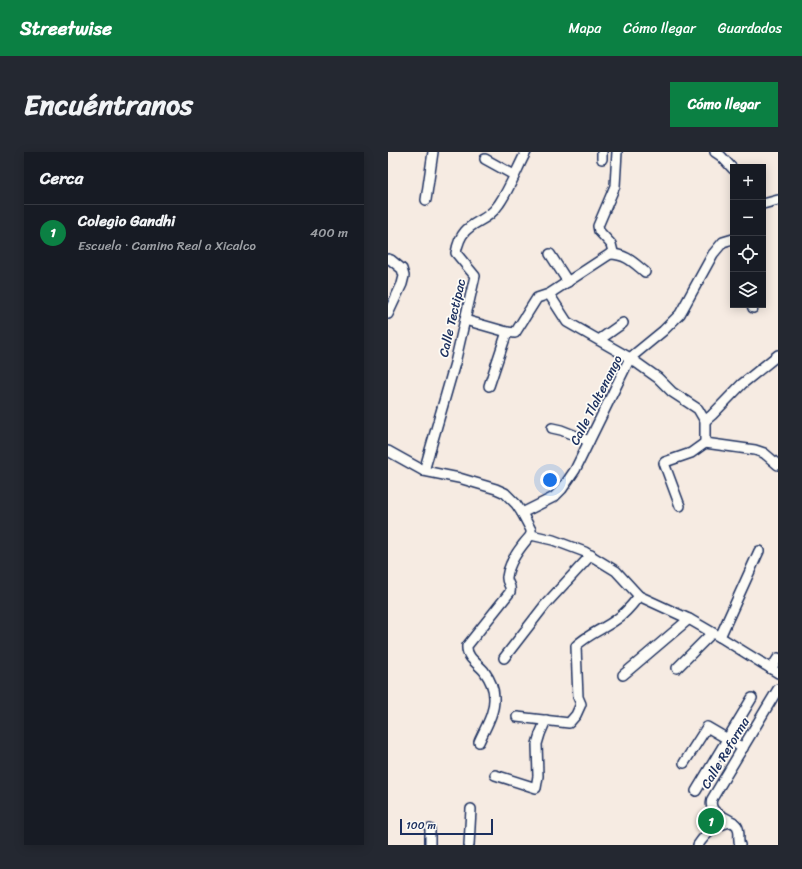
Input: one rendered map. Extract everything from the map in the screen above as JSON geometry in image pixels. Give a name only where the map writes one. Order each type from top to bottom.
[{"type":"street","points":[[426,200],[433,152]]},
{"type":"street","name":"Calle Tectipac","points":[[424,471],[455,363],[476,276],[456,253],[457,245],[460,237],[467,228],[498,206],[526,152]]},
{"type":"street","points":[[612,253],[611,244],[599,231],[598,226],[615,186],[617,152]]},
{"type":"street","points":[[715,152],[730,166]]},
{"type":"street","points":[[485,159],[514,175]]},
{"type":"street","points":[[766,203],[778,200]]},
{"type":"street","name":"Calle Tlaltenango","points":[[522,513],[554,497],[562,489],[575,470],[630,358],[663,331],[680,314],[713,254],[723,242],[730,241]]},
{"type":"street","points":[[465,320],[515,333],[537,298],[549,294],[612,253],[619,254],[631,260],[645,272]]},
{"type":"street","points":[[550,254],[568,282]]},
{"type":"street","points":[[388,260],[391,260],[402,269],[404,276],[402,284],[388,314]]},
{"type":"street","points":[[549,294],[567,322],[630,358],[658,378],[672,392],[698,409],[705,421],[705,443]]},
{"type":"street","points":[[599,340],[623,323]]},
{"type":"street","points":[[489,386],[507,332]]},
{"type":"street","points":[[705,421],[742,384],[778,354]]},
{"type":"street","points":[[552,428],[589,441]]},
{"type":"street","points":[[680,506],[664,463],[691,453],[705,443],[755,450],[764,453],[778,465]]},
{"type":"street","points":[[388,451],[424,471],[459,478],[505,493],[516,504],[531,530],[531,535],[521,548],[510,568],[507,577],[507,581],[511,586],[510,592],[467,646],[468,654],[487,676],[494,694],[494,702],[489,719],[479,742]]},
{"type":"street","points":[[531,535],[573,546],[591,555],[616,571],[639,596],[689,619],[775,671],[778,658]]},
{"type":"street","points":[[720,637],[759,551]]},
{"type":"street","points":[[504,658],[545,606],[591,555]]},
{"type":"street","points":[[517,717],[569,723],[576,715],[580,704],[576,673],[576,646],[581,641],[616,620],[629,609],[639,596]]},
{"type":"street","points":[[623,675],[689,619]]},
{"type":"street","points":[[677,668],[712,633]]},
{"type":"street","name":"Calle Reforma","points":[[733,822],[721,817],[712,809],[711,804],[778,689]]},
{"type":"street","points":[[696,791],[752,698]]},
{"type":"street","points":[[495,775],[536,788],[538,776],[537,744],[546,720]]},
{"type":"street","points":[[684,763],[707,727],[743,748]]},
{"type":"street","points":[[469,845],[471,809]]},
{"type":"street","points":[[698,845],[714,828],[733,822],[738,828],[738,842],[740,845]]},
{"type":"street","points":[[430,829],[430,845]]},
{"type":"place","name":"Colegio Gandhi","points":[[711,821]]}]
